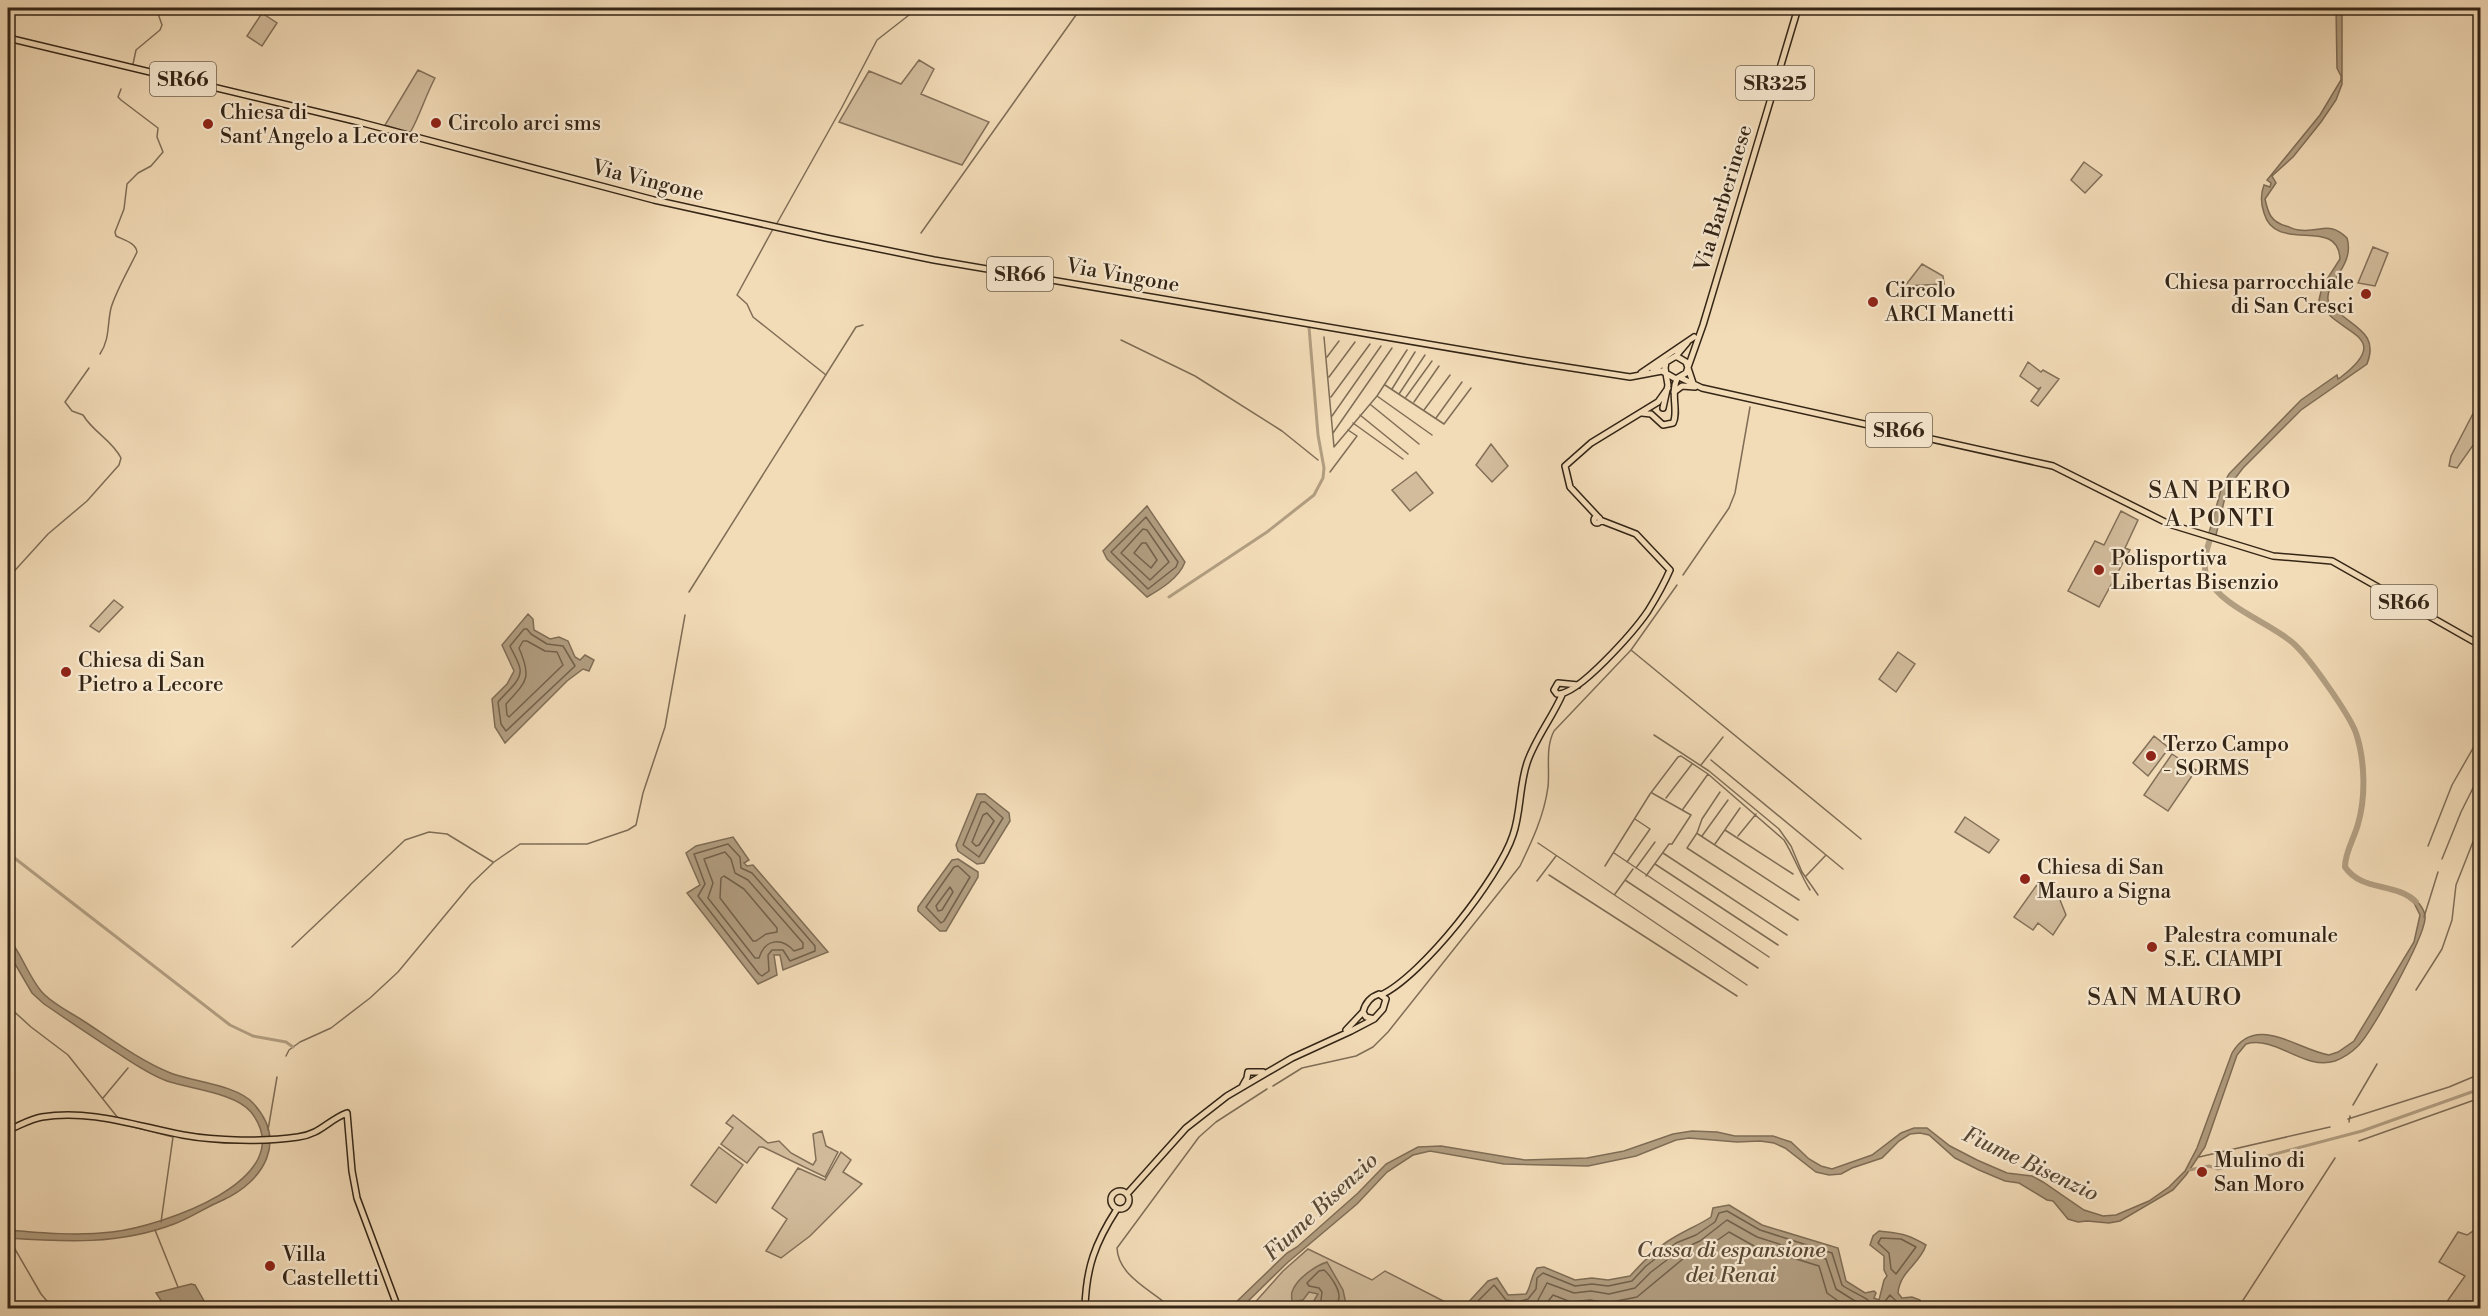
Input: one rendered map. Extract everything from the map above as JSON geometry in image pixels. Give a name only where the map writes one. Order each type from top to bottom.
[{"type":"main road","name":"Via Barberinese","points":[[1687,368],[1701,329],[1798,8]]},
{"type":"main road","name":"Via Vingone","points":[[8,38],[308,109],[684,207],[912,256],[1634,377],[1662,371],[1667,374]]},
{"type":"main road","name":"Via Barberinese","points":[[1676,356],[1701,329]]},
{"type":"main road","name":"Via Barberinese","points":[[1634,377],[1694,337]]},
{"type":"main road","points":[[1676,356],[1685,361],[1694,384]]},
{"type":"main road","name":"SR66","points":[[1666,362],[1676,356]]},
{"type":"main road","name":"Via Vingone","points":[[1648,374],[1666,362]]},
{"type":"main road","points":[[1658,420],[1658,413],[1663,408],[1668,388],[1666,362]]},
{"type":"main road","points":[[1641,414],[1649,413],[1663,425],[1670,425],[1675,419],[1674,393],[1679,378],[1687,368]]},
{"type":"main road","name":"SR66","points":[[1667,374],[1700,387],[2060,468],[2154,517],[2193,531],[2277,556],[2327,560],[2481,645]]},
{"type":"main road","points":[[1674,393],[1682,386],[1700,387]]},
{"type":"main road","points":[[1555,693],[1578,685],[1633,630],[1650,607],[1670,570],[1634,533],[1599,520],[1588,505],[1570,488],[1565,466],[1591,443],[1658,402],[1668,388]]},
{"type":"main road","points":[[1663,408],[1673,411]]},
{"type":"main road","points":[[1127,1194],[1186,1128],[1240,1088],[1314,1046],[1351,1031],[1374,1018],[1383,1009],[1400,984],[1428,957],[1499,866],[1515,828],[1527,763],[1535,744],[1556,708],[1565,690],[1562,683],[1556,684],[1554,688],[1556,708]]},
{"type":"main road","points":[[1332,1038],[1351,1027],[1364,1012],[1373,996],[1381,995],[1400,984]]},
{"type":"main road","points":[[1381,995],[1386,1002]]},
{"type":"main road","points":[[1364,1012],[1366,1017],[1374,1018]]},
{"type":"main road","points":[[1240,1088],[1248,1072],[1258,1073],[1271,1070]]},
{"type":"main road","points":[[8,1130],[43,1117],[74,1115],[131,1122],[185,1135],[300,1137],[315,1134],[347,1113],[352,1171],[357,1198],[398,1308]]},
{"type":"main road","points":[[1119,1191],[1127,1194],[1128,1205],[1123,1209],[1117,1209],[1110,1203],[1112,1195],[1119,1191]]},
{"type":"main road","points":[[1084,1308],[1087,1274],[1097,1242],[1117,1209]]},
{"type":"shaded area","points":[[262,13],[277,23],[262,46],[247,36]]},
{"type":"shaded area","points":[[919,60],[934,69],[921,94],[989,122],[962,165],[839,122],[869,71],[901,84]]},
{"type":"shaded area","points":[[418,70],[435,78],[410,133],[385,125]]},
{"type":"shaded area","points":[[2084,162],[2102,175],[2085,193],[2071,180]]},
{"type":"shaded area","points":[[2373,247],[2388,253],[2375,286],[2358,283]]},
{"type":"shaded area","points":[[1922,264],[1943,276],[1944,284],[1905,286]]},
{"type":"shaded area","points":[[2028,362],[2041,372],[2043,370],[2059,379],[2038,406],[2031,401],[2041,387],[2038,389],[2020,376]]},
{"type":"shaded area","points":[[2478,404],[2480,405],[2480,442],[2476,441],[2457,468],[2449,466],[2451,456]]},
{"type":"shaded area","points":[[1491,444],[1508,466],[1492,482],[1476,465]]},
{"type":"shaded area","points":[[1416,472],[1433,493],[1410,511],[1392,490]]},
{"type":"shaded area","name":"Polisportiva Libertas Bisenzio","points":[[2121,511],[2138,520],[2125,548],[2130,550],[2099,607],[2068,591],[2095,541],[2104,545]]},
{"type":"shaded area","points":[[114,600],[123,607],[99,632],[90,626]]},
{"type":"shaded area","points":[[1898,652],[1915,664],[1896,692],[1879,679]]},
{"type":"shaded area","name":"Terzo Campo - SORMS","points":[[2154,736],[2169,748],[2148,776],[2133,763]]},
{"type":"shaded area","points":[[2172,754],[2196,770],[2168,811],[2144,795]]},
{"type":"shaded area","points":[[1965,817],[1999,840],[1989,853],[1955,832]]},
{"type":"shaded area","points":[[2039,882],[2058,895],[2066,915],[2053,935],[2038,923],[2033,930],[2014,917]]},
{"type":"shaded area","points":[[733,1115],[768,1143],[779,1141],[791,1153],[813,1165],[816,1160],[813,1134],[822,1131],[826,1146],[838,1152],[825,1177],[763,1147],[759,1147],[747,1163],[721,1144],[733,1128],[726,1123]]},
{"type":"shaded area","points":[[719,1147],[743,1165],[716,1203],[691,1185]]},
{"type":"shaded area","points":[[841,1152],[851,1160],[843,1172],[862,1184],[810,1236],[781,1258],[766,1251],[787,1219],[772,1208],[798,1168],[825,1180]]},
{"type":"shaded area","points":[[2480,1217],[2480,1308],[2471,1308],[2466,1301],[2450,1305],[2448,1300],[2465,1276],[2439,1262],[2458,1232],[2467,1235],[2473,1231]]},
{"type":"shaded area","points":[[1308,1249],[1372,1280],[1385,1271],[1455,1307],[1250,1308],[1283,1271]]},
{"type":"water","points":[[2336,8],[2342,8],[2342,84],[2336,100],[2321,122],[2293,157],[2272,176],[2276,183],[2265,199],[2271,216],[2281,224],[2297,230],[2329,228],[2347,238],[2347,258],[2330,290],[2329,303],[2363,332],[2370,345],[2370,354],[2367,364],[2301,410],[2243,468],[2227,489],[2216,535],[2209,533],[2222,486],[2229,474],[2301,400],[2337,375],[2338,379],[2341,377],[2357,362],[2363,351],[2363,343],[2326,312],[2319,300],[2322,287],[2340,259],[2337,246],[2329,239],[2318,236],[2281,232],[2271,225],[2264,213],[2262,203],[2264,185],[2270,187],[2271,183],[2267,180],[2320,115],[2341,80],[2337,68]]},
{"type":"water","points":[[1147,506],[1185,562],[1174,578],[1147,597],[1107,559],[1103,551]]},
{"type":"water","points":[[528,614],[533,619],[534,630],[550,639],[559,637],[568,641],[575,657],[580,660],[585,655],[594,660],[589,671],[583,669],[567,681],[505,743],[495,727],[492,699],[507,684],[514,671],[502,645]]},
{"type":"water","points":[[977,794],[985,794],[1009,813],[1010,821],[984,863],[977,864],[958,851],[956,845]]},
{"type":"water","points":[[733,837],[749,860],[744,863],[747,866],[753,865],[828,952],[783,970],[780,955],[774,955],[777,975],[758,984],[687,893],[700,885],[686,853],[696,846]]},
{"type":"water","points":[[958,859],[978,872],[978,877],[946,931],[940,931],[918,911],[918,907],[952,860]]},
{"type":"water","points":[[2412,896],[2424,912],[2422,930],[2396,984],[2375,1022],[2358,1046],[2338,1060],[2324,1063],[2301,1058],[2268,1044],[2246,1044],[2237,1055],[2205,1147],[2186,1175],[2173,1190],[2120,1221],[2078,1222],[2068,1219],[2053,1201],[2047,1200],[2019,1183],[2005,1181],[1955,1158],[1929,1135],[1920,1133],[1910,1134],[1899,1141],[1882,1158],[1841,1174],[1829,1175],[1816,1172],[1785,1148],[1774,1143],[1760,1141],[1737,1142],[1689,1138],[1676,1140],[1636,1156],[1588,1166],[1504,1164],[1430,1151],[1413,1155],[1387,1172],[1357,1204],[1287,1263],[1241,1308],[1230,1308],[1287,1253],[1297,1247],[1358,1193],[1386,1164],[1418,1147],[1441,1146],[1525,1160],[1587,1158],[1624,1151],[1673,1134],[1692,1131],[1717,1132],[1735,1136],[1773,1136],[1791,1142],[1809,1159],[1832,1169],[1872,1155],[1901,1133],[1914,1128],[1927,1128],[1950,1146],[1977,1160],[2007,1173],[2032,1176],[2084,1210],[2103,1216],[2116,1215],[2149,1201],[2169,1187],[2185,1171],[2197,1148],[2232,1053],[2241,1041],[2264,1034],[2329,1055],[2354,1041],[2414,942],[2420,915],[2414,903],[2409,899]]},
{"type":"water","points":[[8,937],[36,985],[55,1003],[157,1067],[224,1087],[253,1103],[263,1117],[269,1132],[270,1145],[260,1171],[250,1182],[223,1200],[180,1222],[133,1236],[71,1241],[8,1238],[8,1230],[73,1234],[112,1232],[161,1221],[190,1210],[219,1196],[242,1179],[258,1159],[262,1136],[251,1112],[235,1100],[154,1076],[44,1004],[32,993],[8,952]]},
{"type":"water","name":"Cassa di espansione dei Renai","points":[[1729,1205],[1762,1225],[1838,1248],[1846,1281],[1865,1293],[1874,1291],[1876,1293],[1874,1298],[1879,1300],[1887,1276],[1884,1270],[1884,1256],[1870,1245],[1873,1236],[1879,1231],[1903,1235],[1919,1241],[1926,1245],[1902,1279],[1898,1293],[1902,1298],[1912,1297],[1920,1300],[1922,1308],[1463,1308],[1488,1281],[1497,1278],[1508,1295],[1526,1294],[1537,1268],[1544,1267],[1575,1280],[1592,1278],[1608,1280],[1630,1276],[1661,1246],[1711,1217],[1713,1208]]},
{"type":"water","points":[[1327,1262],[1343,1290],[1346,1304],[1338,1308],[1316,1308],[1312,1304],[1318,1294],[1309,1292],[1303,1300],[1292,1302],[1292,1292],[1297,1282]]},
{"type":"water","points":[[195,1285],[208,1308],[166,1308],[156,1293]]},
{"type":"waterway","points":[[133,64],[136,50],[160,30],[162,25],[156,8]]},
{"type":"waterway","points":[[776,225],[877,40],[918,8]]},
{"type":"waterway","points":[[921,233],[1081,8]]},
{"type":"waterway","points":[[100,354],[107,337],[113,301],[137,252],[132,244],[116,236],[115,232],[124,209],[127,184],[138,173],[151,166],[163,152],[157,137],[158,128],[118,97],[121,89]]},
{"type":"waterway","points":[[773,229],[737,295],[747,304],[753,317],[826,375]]},
{"type":"waterway","points":[[689,592],[856,327],[863,325]]},
{"type":"waterway","points":[[1169,597],[1267,532],[1314,495],[1323,478],[1324,468],[1318,435],[1309,327]]},
{"type":"waterway","points":[[1324,337],[1334,447]]},
{"type":"waterway","points":[[1121,340],[1195,376],[1282,431],[1318,460]]},
{"type":"waterway","points":[[1327,357],[1339,341]]},
{"type":"waterway","points":[[1329,377],[1355,342]]},
{"type":"waterway","points":[[1331,397],[1370,344]]},
{"type":"waterway","points":[[1332,416],[1381,346]]},
{"type":"waterway","points":[[1333,433],[1392,348]]},
{"type":"waterway","points":[[1334,447],[1377,396],[1407,350]]},
{"type":"waterway","points":[[1392,389],[1415,352]]},
{"type":"waterway","points":[[1399,394],[1425,355]]},
{"type":"waterway","points":[[1406,397],[1432,361]]},
{"type":"waterway","points":[[1414,402],[1439,366]]},
{"type":"waterway","points":[[8,578],[48,534],[87,501],[119,465],[121,458],[113,446],[83,415],[72,411],[65,402],[89,368]]},
{"type":"waterway","points":[[1424,410],[1450,375]]},
{"type":"waterway","points":[[1436,418],[1462,382]]},
{"type":"waterway","points":[[1385,385],[1444,424],[1471,388]]},
{"type":"waterway","points":[[1377,396],[1432,435]]},
{"type":"waterway","points":[[1371,405],[1419,444]]},
{"type":"waterway","points":[[1683,575],[1729,508],[1735,493],[1750,407]]},
{"type":"waterway","points":[[1360,415],[1408,454]]},
{"type":"waterway","points":[[1353,423],[1403,459]]},
{"type":"waterway","points":[[1330,472],[1357,436],[1348,430]]},
{"type":"waterway","name":"Fiume Bisenzio","points":[[2212,533],[2206,555],[2205,572],[2214,588],[2234,606],[2283,635],[2300,650],[2337,700],[2356,733],[2363,767],[2363,790],[2361,813],[2345,867],[2360,880],[2399,892],[2416,902]]},
{"type":"waterway","points":[[1273,1086],[1302,1068],[1356,1056],[1373,1047],[1388,1032],[1520,866],[1544,808],[1548,787],[1548,759],[1554,731],[1631,650],[1677,585]]},
{"type":"waterway","points":[[286,1056],[289,1050],[300,1042],[331,1028],[370,998],[398,972],[471,884],[494,862],[520,844],[587,844],[636,825],[643,793],[665,727],[685,615]]},
{"type":"waterway","points":[[1631,650],[1861,839]]},
{"type":"waterway","points":[[1654,735],[1709,771],[1779,829],[1791,846],[1802,872],[1818,895]]},
{"type":"waterway","points":[[2428,846],[2452,785],[2480,736]]},
{"type":"waterway","points":[[1701,765],[1723,737]]},
{"type":"waterway","points":[[1605,866],[1650,794],[1681,756],[1708,774],[1784,840],[1810,890]]},
{"type":"waterway","points":[[1711,760],[1843,869]]},
{"type":"waterway","points":[[1666,798],[1692,764]]},
{"type":"waterway","points":[[1683,809],[1708,774]]},
{"type":"waterway","points":[[2442,859],[2461,812],[2480,774]]},
{"type":"waterway","points":[[1720,792],[1702,819],[1697,833],[1687,848],[1798,920]]},
{"type":"waterway","points":[[1646,876],[1669,844],[1672,844],[1691,815],[1652,793]]},
{"type":"waterway","points":[[1702,836],[1728,800]]},
{"type":"waterway","points":[[1715,844],[1740,808]]},
{"type":"waterway","points":[[1738,836],[1756,814]]},
{"type":"waterway","points":[[1627,862],[1650,829],[1635,819]]},
{"type":"waterway","points":[[2416,990],[2442,949],[2452,920],[2456,885],[2480,824]]},
{"type":"waterway","points":[[1725,830],[1793,874]]},
{"type":"waterway","points":[[292,947],[405,840],[429,832],[447,834],[493,862]]},
{"type":"waterway","points":[[1698,834],[1799,900]]},
{"type":"waterway","points":[[1636,868],[1655,842]]},
{"type":"waterway","points":[[1538,843],[1747,985]]},
{"type":"waterway","points":[[8,853],[230,1025],[253,1036],[286,1042],[293,1047]]},
{"type":"waterway","points":[[1614,853],[1769,957]]},
{"type":"waterway","points":[[1663,853],[1787,935]]},
{"type":"waterway","points":[[1806,876],[1826,855]]},
{"type":"waterway","points":[[1537,881],[1556,856]]},
{"type":"waterway","points":[[1655,864],[1778,945]]},
{"type":"waterway","points":[[1615,894],[1633,869]]},
{"type":"waterway","points":[[2424,917],[2438,872]]},
{"type":"waterway","points":[[1549,875],[1737,996]]},
{"type":"waterway","points":[[1625,880],[1758,968]]},
{"type":"waterway","points":[[8,1006],[68,1055],[118,1118]]},
{"type":"waterway","points":[[2353,1105],[2377,1064]]},
{"type":"waterway","points":[[103,1098],[128,1068]]},
{"type":"waterway","points":[[2348,1119],[2449,1087],[2480,1074]]},
{"type":"waterway","points":[[268,1130],[277,1077]]},
{"type":"waterway","points":[[1165,1303],[1128,1273],[1122,1265],[1117,1248],[1199,1137],[1216,1122],[1267,1089]]},
{"type":"waterway","points":[[2189,1170],[2209,1166],[2218,1169],[2362,1131],[2480,1089]]},
{"type":"waterway","points":[[2359,1141],[2480,1098]]},
{"type":"waterway","points":[[2349,1122],[2350,1116]]},
{"type":"waterway","points":[[130,1126],[173,1137],[161,1222]]},
{"type":"waterway","points":[[2199,1157],[2330,1127]]},
{"type":"waterway","points":[[2238,1308],[2335,1158]]},
{"type":"waterway","points":[[155,1230],[178,1287]]},
{"type":"waterway","points":[[8,1237],[41,1294],[53,1308]]},
{"type":"place","name":"Circolo arci sms","points":[[436,123]]},
{"type":"place","name":"Chiesa di Sant'Angelo a Lecore","points":[[208,124]]},
{"type":"place","name":"Chiesa parrocchiale di San Cresci","points":[[2366,294]]},
{"type":"place","name":"Circolo ARCI Manetti","points":[[1873,302]]},
{"type":"place","name":"Polisportiva Libertas Bisenzio","points":[[2099,570]]},
{"type":"place","name":"Chiesa di San Pietro a Lecore","points":[[66,672]]},
{"type":"place","name":"Terzo Campo - SORMS","points":[[2151,756]]},
{"type":"place","name":"Chiesa di San Mauro a Signa","points":[[2025,879]]},
{"type":"place","name":"Palestra comunale S.E. CIAMPI","points":[[2152,947]]},
{"type":"place","name":"Mulino di San Moro","points":[[2202,1172]]},
{"type":"place","name":"Villa Castelletti","points":[[270,1266]]},
{"type":"district","name":"SAN PIERO A PONTI","points":[[2220,504]]},
{"type":"district","name":"SAN MAURO","points":[[2165,997]]}]
